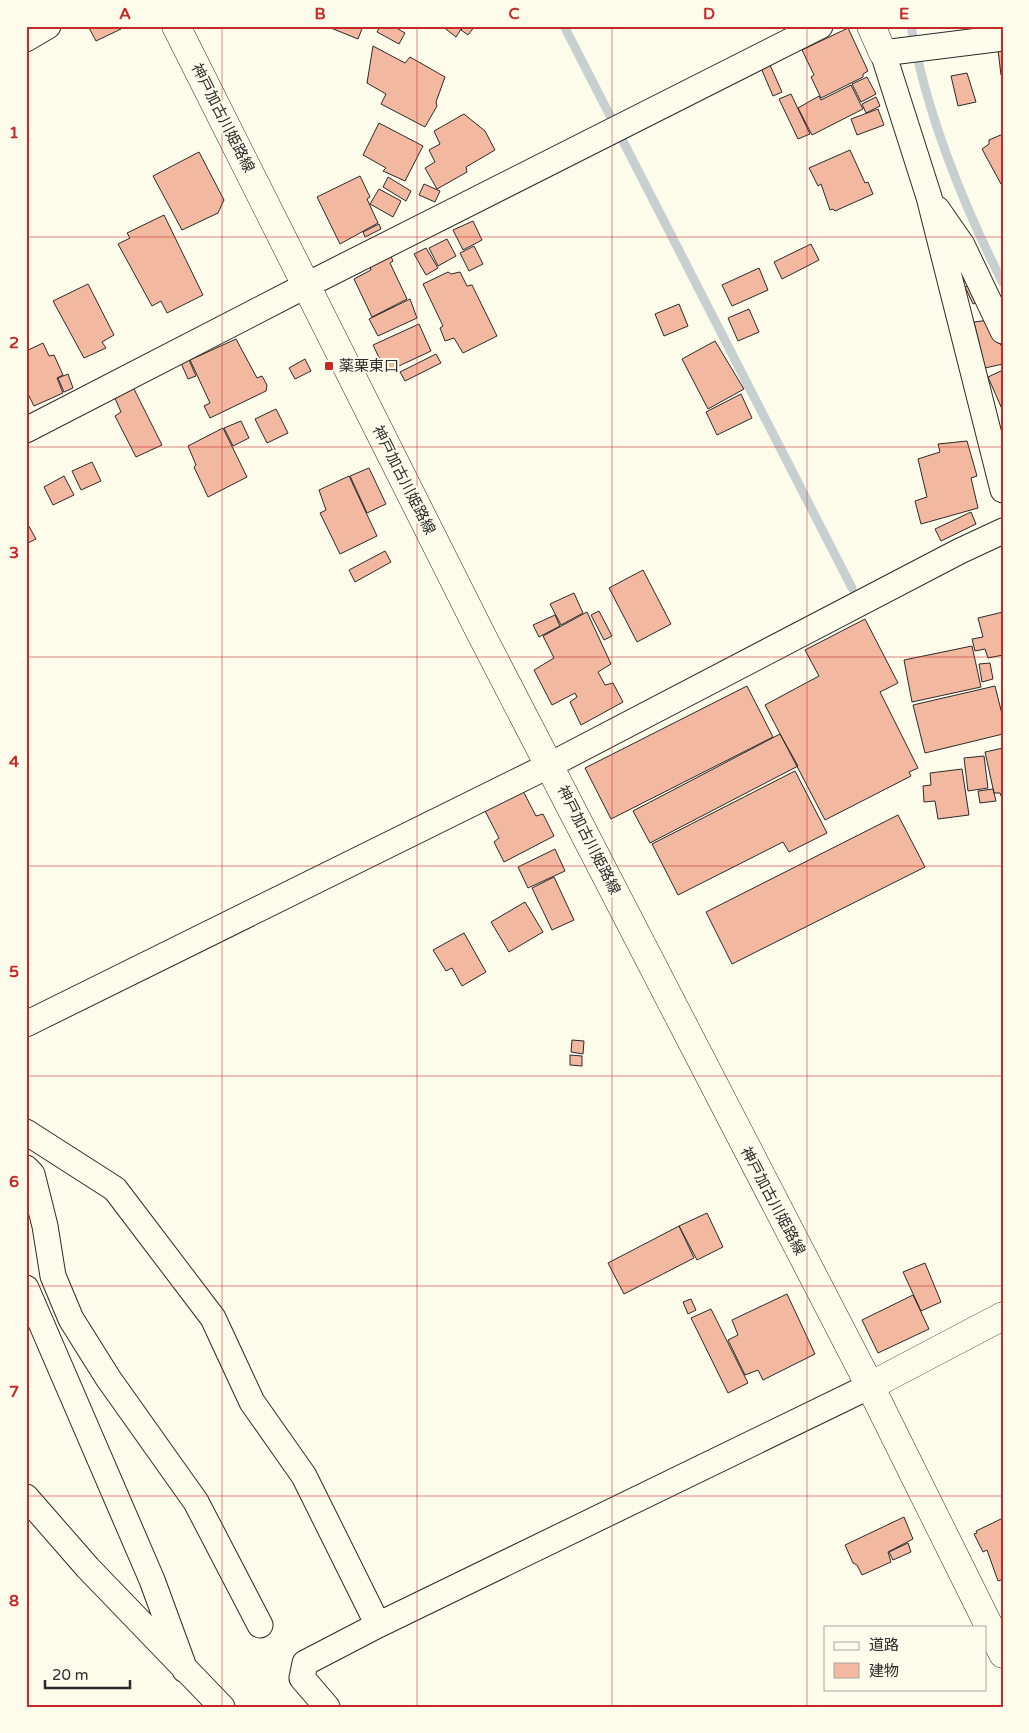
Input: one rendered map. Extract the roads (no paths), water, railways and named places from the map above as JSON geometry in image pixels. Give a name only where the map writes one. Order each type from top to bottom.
[{"type":"main road","name":"神戸加古川姫路線","points":[[176,26],[480,632],[999,1638]]},
{"type":"main road","points":[[871,26],[883,53]]},
{"type":"main road","points":[[870,1386],[1003,1316]]},
{"type":"street","points":[[26,430],[307,285],[820,26]]},
{"type":"street","points":[[1003,38],[883,53],[929,197],[1003,490]]},
{"type":"street","points":[[929,197],[962,245],[1003,331]]},
{"type":"street","points":[[26,1024],[550,765],[951,555],[1003,532]]},
{"type":"street","points":[[26,1132],[115,1189],[213,1318],[252,1402],[304,1476],[378,1625]]},
{"type":"street","points":[[26,1168],[32,1174],[45,1226],[53,1276],[72,1319],[108,1378],[196,1502],[260,1625]]},
{"type":"street","points":[[26,1288],[152,1580],[186,1670]]},
{"type":"street","points":[[327,1707],[302,1678],[305,1663],[378,1625],[870,1386]]},
{"type":"street","points":[[26,1498],[88,1568],[222,1707]]},
{"type":"waterway","points":[[564,26],[852,588]]},
{"type":"waterway","points":[[911,26],[936,125],[960,190],[1003,283]]},
{"type":"place","name":"薬栗東口","points":[[329,366]]}]
